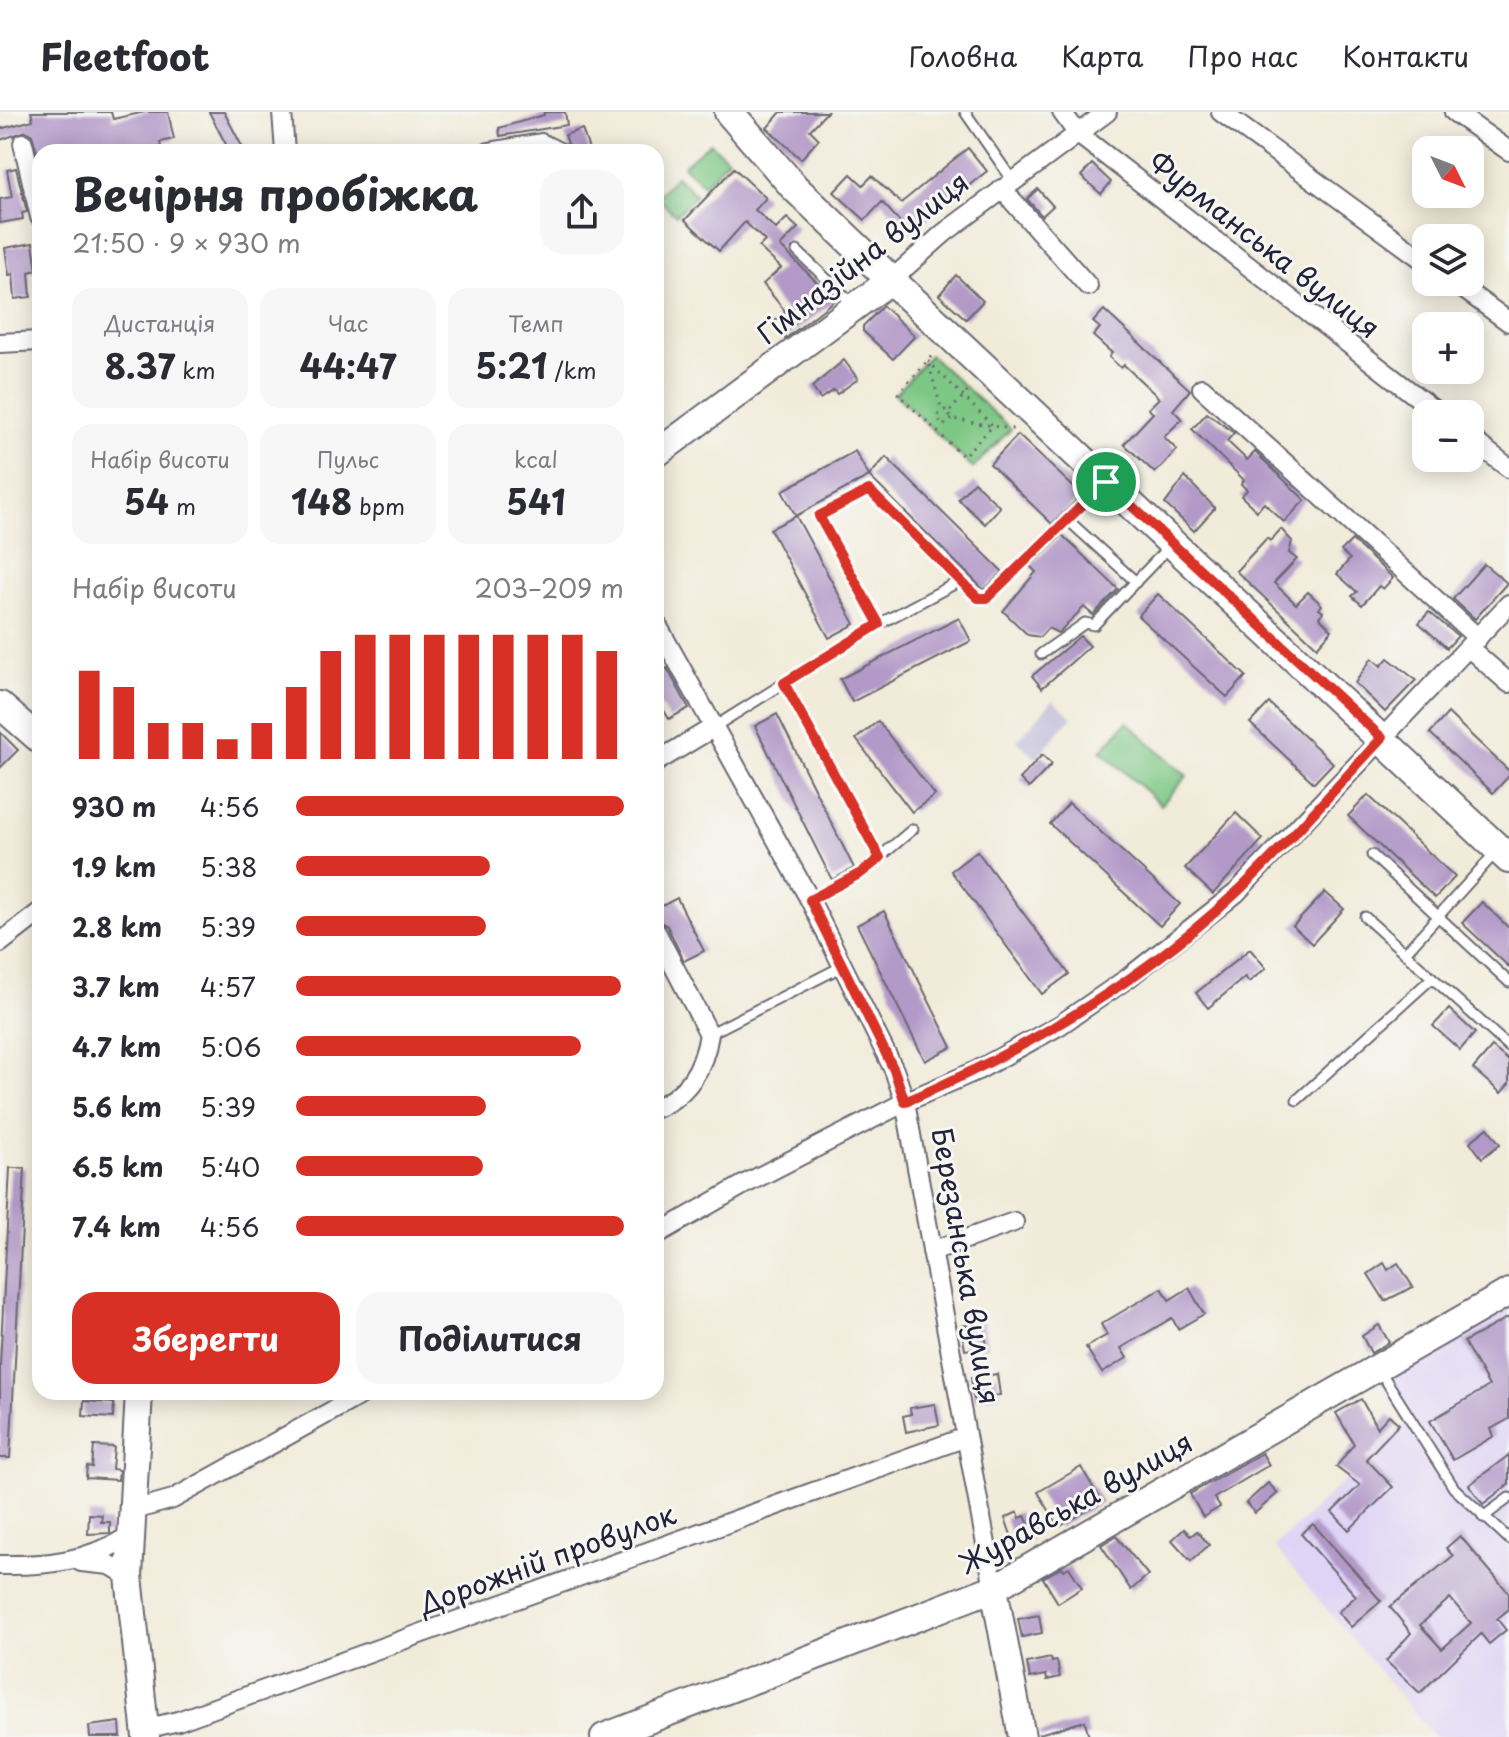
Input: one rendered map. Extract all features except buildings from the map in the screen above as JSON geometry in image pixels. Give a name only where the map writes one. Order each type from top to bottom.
[{"type":"main road","points":[[740,117],[794,187],[1504,854]]},
{"type":"street","points":[[282,112],[284,144]]},
{"type":"street","name":"Фурманська вулиця","points":[[1062,112],[1077,133],[1421,400]]},
{"type":"street","name":"Гімназійна вулиця","points":[[664,448],[891,280],[1007,185],[1107,112]]},
{"type":"street","points":[[1221,112],[1412,252]]},
{"type":"street","points":[[1454,112],[1509,151]]},
{"type":"street","points":[[23,143],[32,182]]},
{"type":"street","points":[[1007,185],[1088,286]]},
{"type":"street","points":[[1473,296],[1509,322]]},
{"type":"street","points":[[0,343],[32,341]]},
{"type":"street","points":[[1202,388],[1473,643],[1509,683]]},
{"type":"street","points":[[1484,449],[1509,468]]},
{"type":"street","points":[[664,1230],[743,1185],[905,1102],[978,1070],[1060,1025],[1128,978],[1236,893],[1509,604]]},
{"type":"street","name":"Березанська вулиця","points":[[664,637],[810,900],[905,1102],[1022,1737]]},
{"type":"street","points":[[0,705],[32,733]]},
{"type":"street","points":[[664,757],[714,727]]},
{"type":"street","points":[[0,943],[32,918]]},
{"type":"street","points":[[664,947],[709,1034],[696,1076],[682,1093],[664,1103]]},
{"type":"street","points":[[932,1251],[1014,1222]]},
{"type":"street","name":"Журавська вулиця","points":[[604,1737],[994,1588],[1509,1292]]},
{"type":"street","points":[[138,1400],[129,1576],[146,1733]]},
{"type":"street","points":[[67,1561],[97,1553],[130,1523],[352,1400]]},
{"type":"street","name":"Дорожній провулок","points":[[146,1733],[966,1437]]},
{"type":"street","points":[[0,1565],[67,1561],[110,1565],[129,1576]]},
{"type":"lane","points":[[965,112],[1007,185]]},
{"type":"lane","points":[[797,251],[855,306]]},
{"type":"lane","points":[[879,624],[819,516],[869,490],[978,598],[987,598],[1106,482]]},
{"type":"lane","points":[[1069,521],[1136,582]]},
{"type":"lane","points":[[1041,654],[1085,623],[1094,625],[1173,543]]},
{"type":"lane","points":[[714,727],[879,624],[960,581]]},
{"type":"lane","points":[[784,683],[880,858]]},
{"type":"lane","points":[[810,900],[861,873],[913,829]]},
{"type":"lane","points":[[1405,953],[1438,916],[1504,854]]},
{"type":"lane","points":[[1372,855],[1509,982]]},
{"type":"lane","points":[[1365,917],[1509,1047]]},
{"type":"lane","points":[[709,1034],[843,966]]},
{"type":"lane","points":[[1297,1100],[1432,978]]},
{"type":"lane","points":[[1378,1368],[1454,1488],[1509,1539]]},
{"type":"lane","points":[[1483,1517],[1509,1498]]},
{"type":"path","points":[[938,351],[898,394],[963,456],[993,426]]},
{"type":"path","points":[[928,361],[993,426]]},
{"type":"path","points":[[928,361],[942,411]]},
{"type":"path","points":[[950,412],[969,390]]},
{"type":"path","points":[[942,411],[950,412]]},
{"type":"path","points":[[942,411],[937,416],[941,425],[948,425],[952,419],[950,412]]},
{"type":"path","points":[[952,419],[1011,429],[1018,426]]},
{"type":"shaded area","points":[[1053,700],[1072,717],[1036,758],[1017,741]]},
{"type":"shaded area","points":[[1509,1307],[1509,1737],[1435,1737],[1274,1547],[1405,1424],[1380,1380]]},
{"type":"green space","points":[[710,143],[728,159],[704,185],[683,166]]},
{"type":"green space","points":[[676,176],[696,195],[676,215],[664,204],[664,189]]},
{"type":"green space","points":[[930,355],[1011,429],[973,468],[895,394]]},
{"type":"green space","points":[[1127,722],[1187,776],[1161,805],[1101,751]]},
{"type":"route","points":[[1106,482],[1382,738],[1236,893],[1128,978],[1060,1025],[978,1070],[905,1102],[894,1070],[810,900],[861,873],[880,858],[784,683],[879,624],[819,516],[869,490],[978,598],[987,598],[1106,482]]}]
